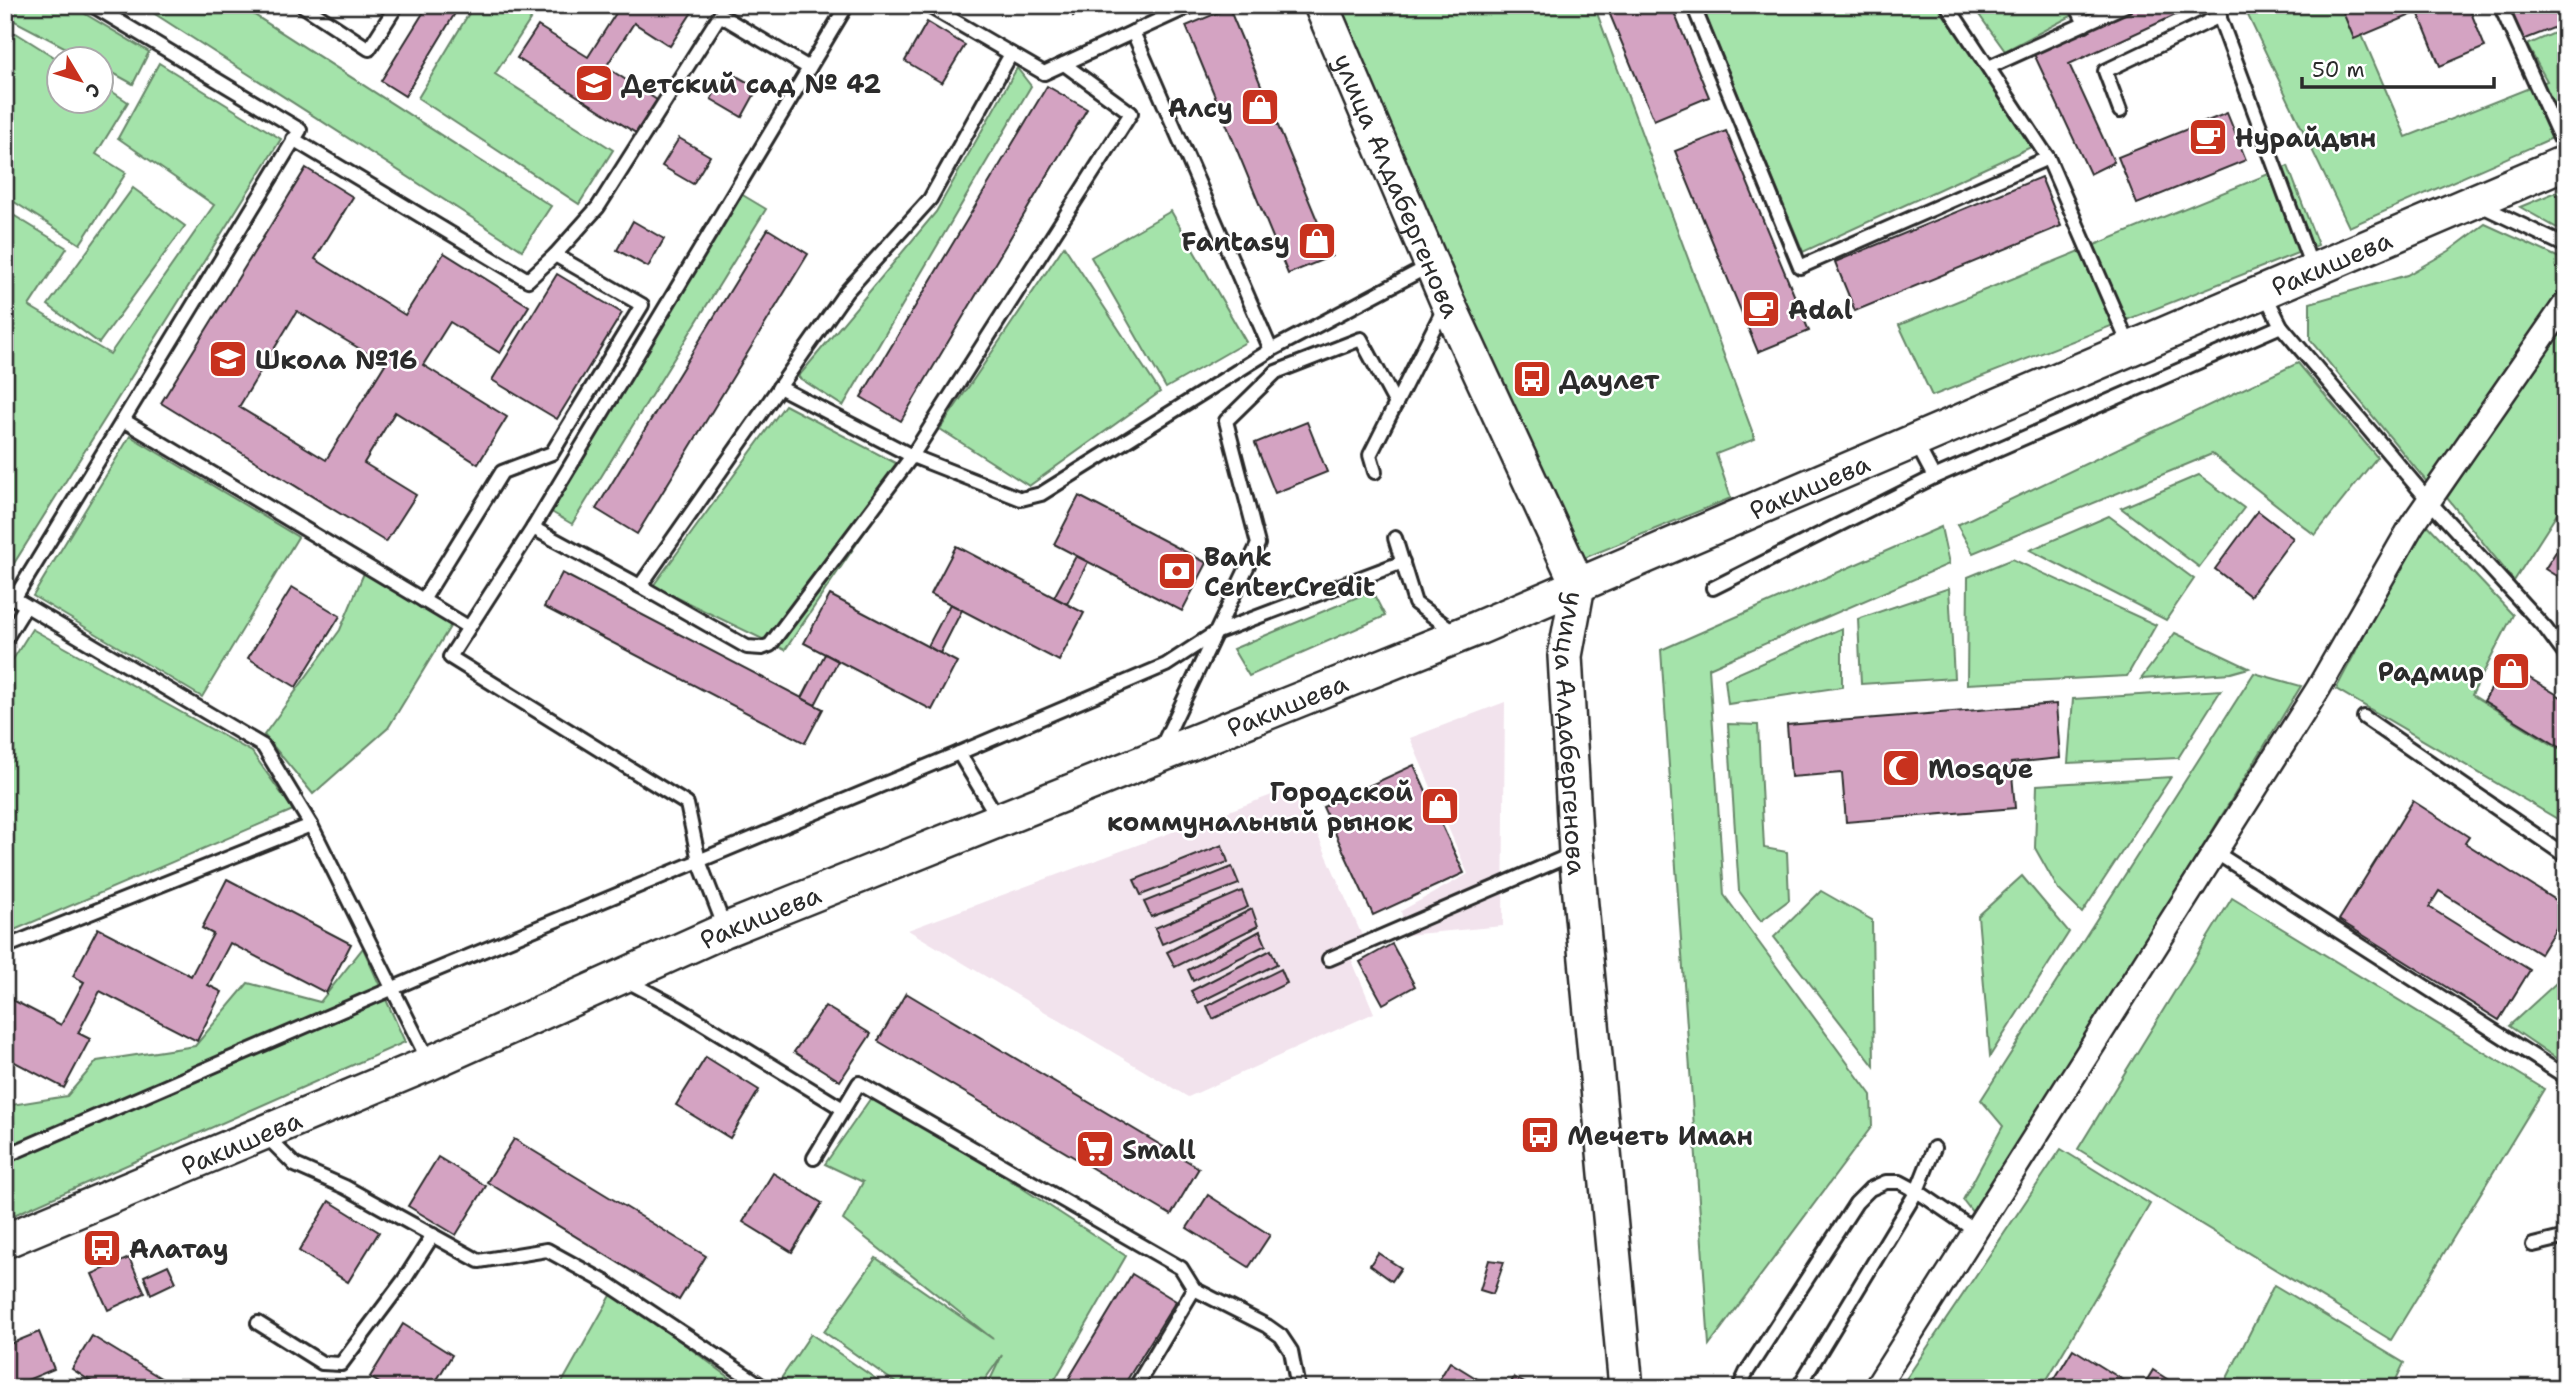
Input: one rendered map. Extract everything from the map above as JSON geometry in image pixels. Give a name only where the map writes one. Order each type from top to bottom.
[{"type":"street","name":"улица Алдабергенова","points":[[1321,5],[1447,301],[1578,585],[1565,656],[1576,852],[1626,1388]]},
{"type":"street","name":"Ракишева","points":[[5,1241],[430,1063],[725,930],[1578,585],[2566,162]]},
{"type":"street","points":[[1876,1388],[2318,689],[2412,525],[2566,303]]},
{"type":"lane","points":[[92,5],[300,130],[123,420],[10,596],[263,746],[312,825],[430,1063]]},
{"type":"lane","points":[[302,5],[369,49],[397,5]]},
{"type":"lane","points":[[725,930],[699,861],[687,804],[450,657],[533,528],[847,5]]},
{"type":"lane","points":[[927,5],[1044,73],[1192,5]]},
{"type":"lane","points":[[1693,5],[1800,267],[2048,158]]},
{"type":"lane","points":[[1947,5],[2048,158],[2130,349]]},
{"type":"lane","points":[[2076,5],[2085,24]]},
{"type":"lane","points":[[1989,67],[2126,5]]},
{"type":"lane","points":[[2500,5],[2566,151]]},
{"type":"lane","points":[[293,139],[528,280],[555,255],[598,207],[723,10],[808,68]]},
{"type":"lane","points":[[2120,111],[2105,71],[2217,10],[2313,270]]},
{"type":"lane","points":[[1133,32],[1271,350]]},
{"type":"lane","points":[[640,586],[846,292],[930,199],[1011,54]]},
{"type":"lane","points":[[533,528],[747,647],[762,648],[770,645],[912,456],[1131,113],[1064,64]]},
{"type":"lane","points":[[2473,202],[2566,246]]},
{"type":"lane","points":[[423,600],[502,472],[552,453],[642,305],[555,255]]},
{"type":"lane","points":[[779,387],[912,456],[1021,499],[1041,494],[1271,350],[1432,265]]},
{"type":"lane","points":[[2264,291],[2281,326],[2430,502],[2546,629],[2566,656]]},
{"type":"lane","points":[[1375,472],[1370,455],[1447,301]]},
{"type":"lane","points":[[1713,588],[1934,477],[2281,326]]},
{"type":"lane","points":[[1158,755],[1258,544],[1226,421],[1276,372],[1361,339],[1396,404]]},
{"type":"lane","points":[[123,420],[468,627]]},
{"type":"lane","points":[[1915,441],[1934,477]]},
{"type":"lane","points":[[1395,538],[1415,603],[1457,635]]},
{"type":"lane","points":[[5,1156],[394,988],[1166,665],[1215,632],[1403,562]]},
{"type":"lane","points":[[5,640],[26,606]]},
{"type":"lane","points":[[2364,717],[2566,856]]},
{"type":"lane","points":[[959,753],[999,819]]},
{"type":"lane","points":[[5,947],[312,825]]},
{"type":"lane","points":[[1329,959],[1576,852]]},
{"type":"lane","points":[[2215,852],[2566,1077]]},
{"type":"lane","points":[[620,977],[678,1008],[843,1109]]},
{"type":"lane","points":[[814,1158],[859,1083],[1181,1268],[1194,1289],[1268,1326],[1281,1336],[1291,1351],[1298,1388]]},
{"type":"lane","points":[[263,1133],[295,1165],[345,1187],[480,1261],[547,1250],[607,1283],[765,1388]]},
{"type":"lane","points":[[1798,1388],[1917,1191],[1934,1148]]},
{"type":"lane","points":[[1740,1388],[1753,1362],[1856,1203],[1870,1189],[1886,1182],[1899,1182],[1917,1191],[1977,1232]]},
{"type":"lane","points":[[258,1323],[322,1363],[341,1364],[404,1280],[433,1235]]},
{"type":"lane","points":[[2533,1245],[2566,1237]]},
{"type":"lane","points":[[1135,1388],[1194,1289]]},
{"type":"shaded area","points":[[1505,702],[1503,926],[1406,935],[1401,911],[1468,874],[1410,738]]},
{"type":"shaded area","points":[[1296,786],[1367,947],[1350,956],[1374,1013],[1188,1097],[908,930]]},
{"type":"green space","points":[[5,5],[70,5],[149,52],[133,84],[116,75],[116,46],[62,46],[5,16]]},
{"type":"green space","points":[[141,5],[239,5],[551,206],[522,250]]},
{"type":"green space","points":[[474,5],[540,5],[495,74],[613,150],[579,204],[418,98]]},
{"type":"green space","points":[[1340,5],[1594,5],[1755,439],[1716,454],[1731,498],[1572,563]]},
{"type":"green space","points":[[1701,5],[1939,5],[2031,147],[1803,252]]},
{"type":"green space","points":[[1972,5],[2092,5],[2005,51]]},
{"type":"green space","points":[[2243,5],[2349,5],[2406,137],[2547,81],[2527,45],[2566,28],[2566,132],[2349,227]]},
{"type":"green space","points":[[16,33],[46,52],[46,116],[116,116],[116,94],[128,102],[96,154],[126,173],[80,244],[5,196],[5,49]]},
{"type":"green space","points":[[159,63],[281,139],[6,576],[5,210],[67,248],[29,306],[110,354],[214,205],[118,138]]},
{"type":"green space","points":[[1017,68],[1031,86],[843,406],[798,377],[936,212]]},
{"type":"green space","points":[[2288,166],[2318,245],[1932,396],[1899,325]]},
{"type":"green space","points":[[133,188],[185,226],[99,343],[48,305]]},
{"type":"green space","points":[[2566,188],[2566,233],[2520,207]]},
{"type":"green space","points":[[741,194],[766,209],[572,524],[548,510]]},
{"type":"green space","points":[[1171,211],[1246,342],[1166,388],[1091,257]]},
{"type":"green space","points":[[2485,224],[2566,261],[2566,284],[2431,487],[2310,340],[2310,303],[2407,275],[2449,251]]},
{"type":"green space","points":[[1064,246],[1160,392],[1029,486],[940,429]]},
{"type":"green space","points":[[2566,319],[2566,500],[2514,581],[2447,498]]},
{"type":"green space","points":[[2298,363],[2377,457],[2315,535],[2212,454],[1973,553],[1957,525]]},
{"type":"green space","points":[[785,405],[907,469],[785,650],[653,586]]},
{"type":"green space","points":[[130,436],[298,537],[202,697],[33,596]]},
{"type":"green space","points":[[2199,475],[2244,508],[2199,567],[2121,508]]},
{"type":"green space","points":[[2109,516],[2194,579],[2166,620],[2030,550]]},
{"type":"green space","points":[[2424,521],[2513,615],[2472,695],[2566,753],[2566,824],[2336,689]]},
{"type":"green space","points":[[1941,527],[1949,564],[1709,668],[1724,895],[1871,1095],[1872,1126],[1709,1345],[1661,650]]},
{"type":"green space","points":[[2012,559],[2156,625],[2127,676],[1967,684],[1968,577]]},
{"type":"green space","points":[[364,573],[451,625],[388,728],[313,794],[264,735],[340,630]]},
{"type":"green space","points":[[1949,588],[1954,678],[1861,684],[1858,619]]},
{"type":"green space","points":[[1372,591],[1385,616],[1249,676],[1233,649]]},
{"type":"green space","points":[[1842,628],[1842,687],[1728,704],[1725,679]]},
{"type":"green space","points":[[32,629],[252,752],[293,810],[5,934],[5,672]]},
{"type":"green space","points":[[2175,633],[2249,668],[2231,673],[2141,679]]},
{"type":"green space","points":[[2254,673],[2301,686],[1976,1217],[1963,1200],[2003,1126],[1981,1100]]},
{"type":"green space","points":[[2221,690],[2178,758],[2068,763],[2073,699]]},
{"type":"green space","points":[[1728,724],[1758,725],[1764,848],[1787,852],[1789,900],[1761,921],[1739,891]]},
{"type":"green space","points":[[2171,777],[2082,913],[2058,889],[2035,848],[2037,785]]},
{"type":"green space","points":[[2022,876],[2069,932],[1990,1056],[1978,916]]},
{"type":"green space","points":[[1821,891],[1872,920],[1874,1066],[1774,937]]},
{"type":"green space","points":[[2232,898],[2544,1089],[2391,1340],[2078,1149]]},
{"type":"green space","points":[[363,948],[405,1042],[5,1219],[5,1106],[67,1096],[97,1061],[195,1046],[248,983],[320,1002]]},
{"type":"green space","points":[[2566,974],[2566,1065],[2509,1026]]},
{"type":"green space","points":[[875,1092],[1126,1256],[1050,1388],[986,1388],[1002,1355],[979,1388],[903,1388],[824,1332],[876,1258],[993,1339],[843,1220],[863,1182],[825,1164]]},
{"type":"green space","points":[[2061,1149],[2150,1204],[2042,1388],[1900,1388]]},
{"type":"green space","points":[[2274,1285],[2404,1363],[2392,1388],[2222,1388]]},
{"type":"green space","points":[[613,1292],[744,1388],[559,1388]]},
{"type":"green space","points":[[811,1334],[889,1388],[785,1388],[778,1383]]},
{"type":"building","points":[[428,5],[460,5],[405,96],[381,81]]},
{"type":"building","name":"Детский сад № 42","points":[[604,5],[681,5],[692,12],[670,46],[634,23],[606,67],[657,100],[636,133],[517,58],[538,26],[588,57],[616,13]]},
{"type":"building","points":[[1069,5],[1096,5],[1073,16]]},
{"type":"building","points":[[1606,5],[1671,5],[1709,97],[1654,120]]},
{"type":"building","points":[[2135,5],[2195,6],[2069,64],[2114,162],[2090,174],[2033,52]]},
{"type":"building","points":[[2340,5],[2392,5],[2394,8],[2401,5],[2468,5],[2485,47],[2440,66],[2418,12],[2354,39]]},
{"type":"building","points":[[2502,5],[2566,5],[2566,23],[2518,42]]},
{"type":"building","points":[[1229,8],[1332,256],[1288,274],[1186,26]]},
{"type":"building","points":[[927,22],[965,45],[942,83],[905,61]]},
{"type":"building","points":[[727,71],[758,88],[742,117],[711,99]]},
{"type":"building","points":[[1047,86],[1087,109],[901,421],[861,397]]},
{"type":"building","points":[[2227,113],[2246,160],[2137,204],[2118,157]]},
{"type":"building","points":[[1726,131],[1809,331],[1758,352],[1675,151]]},
{"type":"building","points":[[679,138],[710,156],[693,184],[662,166]]},
{"type":"building","name":"Школа №16","points":[[306,168],[353,197],[315,259],[405,315],[444,253],[529,306],[500,353],[450,322],[423,365],[507,417],[478,464],[395,412],[364,463],[416,495],[386,542],[161,403]],"holes":[[[297,311],[385,364],[326,460],[239,407]]]},
{"type":"building","points":[[2041,177],[2061,226],[1855,311],[1835,262]]},
{"type":"building","points":[[633,221],[664,239],[648,267],[617,250]]},
{"type":"building","points":[[768,229],[808,254],[637,534],[596,509]]},
{"type":"building","points":[[557,274],[622,313],[557,419],[492,380]]},
{"type":"building","points":[[1307,422],[1327,472],[1275,493],[1255,443]]},
{"type":"building","points":[[1079,496],[1207,563],[1182,611],[1054,544]]},
{"type":"building","points":[[2258,511],[2293,538],[2250,596],[2215,569]]},
{"type":"building","points":[[2566,536],[2566,582],[2545,569]]},
{"type":"building","points":[[956,546],[1084,613],[1059,661],[931,594]]},
{"type":"building","points":[[1076,556],[1088,562],[1067,604],[1054,597]]},
{"type":"building","points":[[562,573],[823,709],[805,743],[544,607]]},
{"type":"building","points":[[292,587],[340,616],[296,687],[248,658]]},
{"type":"building","points":[[830,595],[957,662],[932,710],[804,643]]},
{"type":"building","points":[[950,604],[962,610],[940,653],[928,646]]},
{"type":"building","points":[[825,654],[838,661],[815,705],[802,698]]},
{"type":"building","points":[[2506,664],[2566,700],[2566,751],[2484,701]]},
{"type":"building","name":"Mosque","points":[[2056,704],[2060,758],[2011,763],[2015,808],[1846,822],[1842,773],[1791,777],[1787,725]]},
{"type":"building","points":[[1414,765],[1464,873],[1373,915],[1323,807]]},
{"type":"building","points":[[2413,801],[2469,837],[2465,843],[2566,907],[2566,912],[2540,954],[2439,891],[2429,907],[2530,970],[2499,1020],[2339,920]]},
{"type":"building","points":[[1222,845],[1228,862],[1141,895],[1134,880]]},
{"type":"building","points":[[1232,867],[1239,884],[1151,917],[1144,902]]},
{"type":"building","points":[[227,879],[351,944],[326,993],[230,943],[208,985],[222,992],[197,1041],[100,991],[78,1033],[90,1039],[64,1088],[5,1057],[5,996],[61,1025],[84,982],[73,976],[98,928],[191,976],[213,934],[202,928]]},
{"type":"building","points":[[1242,891],[1248,907],[1162,944],[1155,928]]},
{"type":"building","points":[[1252,909],[1258,926],[1175,967],[1167,952]]},
{"type":"building","points":[[1260,931],[1266,945],[1193,981],[1188,970]]},
{"type":"building","points":[[1392,944],[1415,986],[1383,1004],[1360,962]]},
{"type":"building","points":[[1271,950],[1277,964],[1198,1003],[1191,991]]},
{"type":"building","points":[[1281,969],[1287,983],[1213,1019],[1207,1006]]},
{"type":"building","points":[[906,993],[1199,1168],[1171,1215],[878,1041]]},
{"type":"building","points":[[825,1006],[871,1034],[840,1081],[794,1052]]},
{"type":"building","points":[[706,1057],[759,1090],[730,1138],[676,1105]]},
{"type":"building","points":[[514,1139],[706,1256],[679,1300],[487,1182]]},
{"type":"building","points":[[438,1157],[486,1186],[456,1235],[408,1206]]},
{"type":"building","points":[[773,1173],[822,1203],[792,1252],[743,1222]]},
{"type":"building","points":[[1208,1195],[1270,1235],[1249,1267],[1187,1228]]},
{"type":"building","points":[[329,1201],[379,1232],[348,1282],[299,1251]]},
{"type":"building","points":[[1378,1253],[1401,1268],[1392,1281],[1370,1265]]},
{"type":"building","points":[[129,1258],[145,1293],[108,1310],[92,1274]]},
{"type":"building","points":[[1489,1260],[1504,1262],[1493,1294],[1480,1290]]},
{"type":"building","points":[[168,1265],[176,1282],[151,1294],[144,1276]]},
{"type":"building","points":[[1132,1274],[1176,1301],[1122,1388],[1063,1388]]},
{"type":"building","points":[[403,1324],[452,1355],[432,1388],[387,1388],[370,1377]]},
{"type":"building","points":[[39,1332],[54,1369],[20,1383],[22,1388],[5,1388],[5,1346]]},
{"type":"building","points":[[92,1336],[177,1388],[101,1388],[72,1369]]},
{"type":"building","points":[[2073,1349],[2136,1388],[2049,1388]]},
{"type":"building","points":[[1450,1362],[1492,1388],[1434,1388]]},
{"type":"building","points":[[2153,1370],[2181,1388],[2142,1388]]},
{"type":"building","points":[[1514,1377],[1533,1388],[1508,1388]]},
{"type":"place","name":"Детский сад № 42","points":[[594,83]]},
{"type":"place","name":"Алсу","points":[[1260,107]]},
{"type":"place","name":"Нурайдын","points":[[2208,137]]},
{"type":"place","name":"Fantasy","points":[[1317,241]]},
{"type":"place","name":"Adal","points":[[1761,309]]},
{"type":"place","name":"Школа №16","points":[[228,359]]},
{"type":"place","name":"Даулет","points":[[1532,379]]},
{"type":"place","name":"Bank CenterCredit","points":[[1177,571]]},
{"type":"place","name":"Радмир","points":[[2511,671]]},
{"type":"place","name":"Mosque","points":[[1901,768]]},
{"type":"place","name":"Городской коммунальный рынок","points":[[1440,806]]},
{"type":"place","name":"Мечеть Иман","points":[[1540,1135]]},
{"type":"place","name":"Small","points":[[1095,1149]]},
{"type":"place","name":"Алатау","points":[[102,1248]]}]
